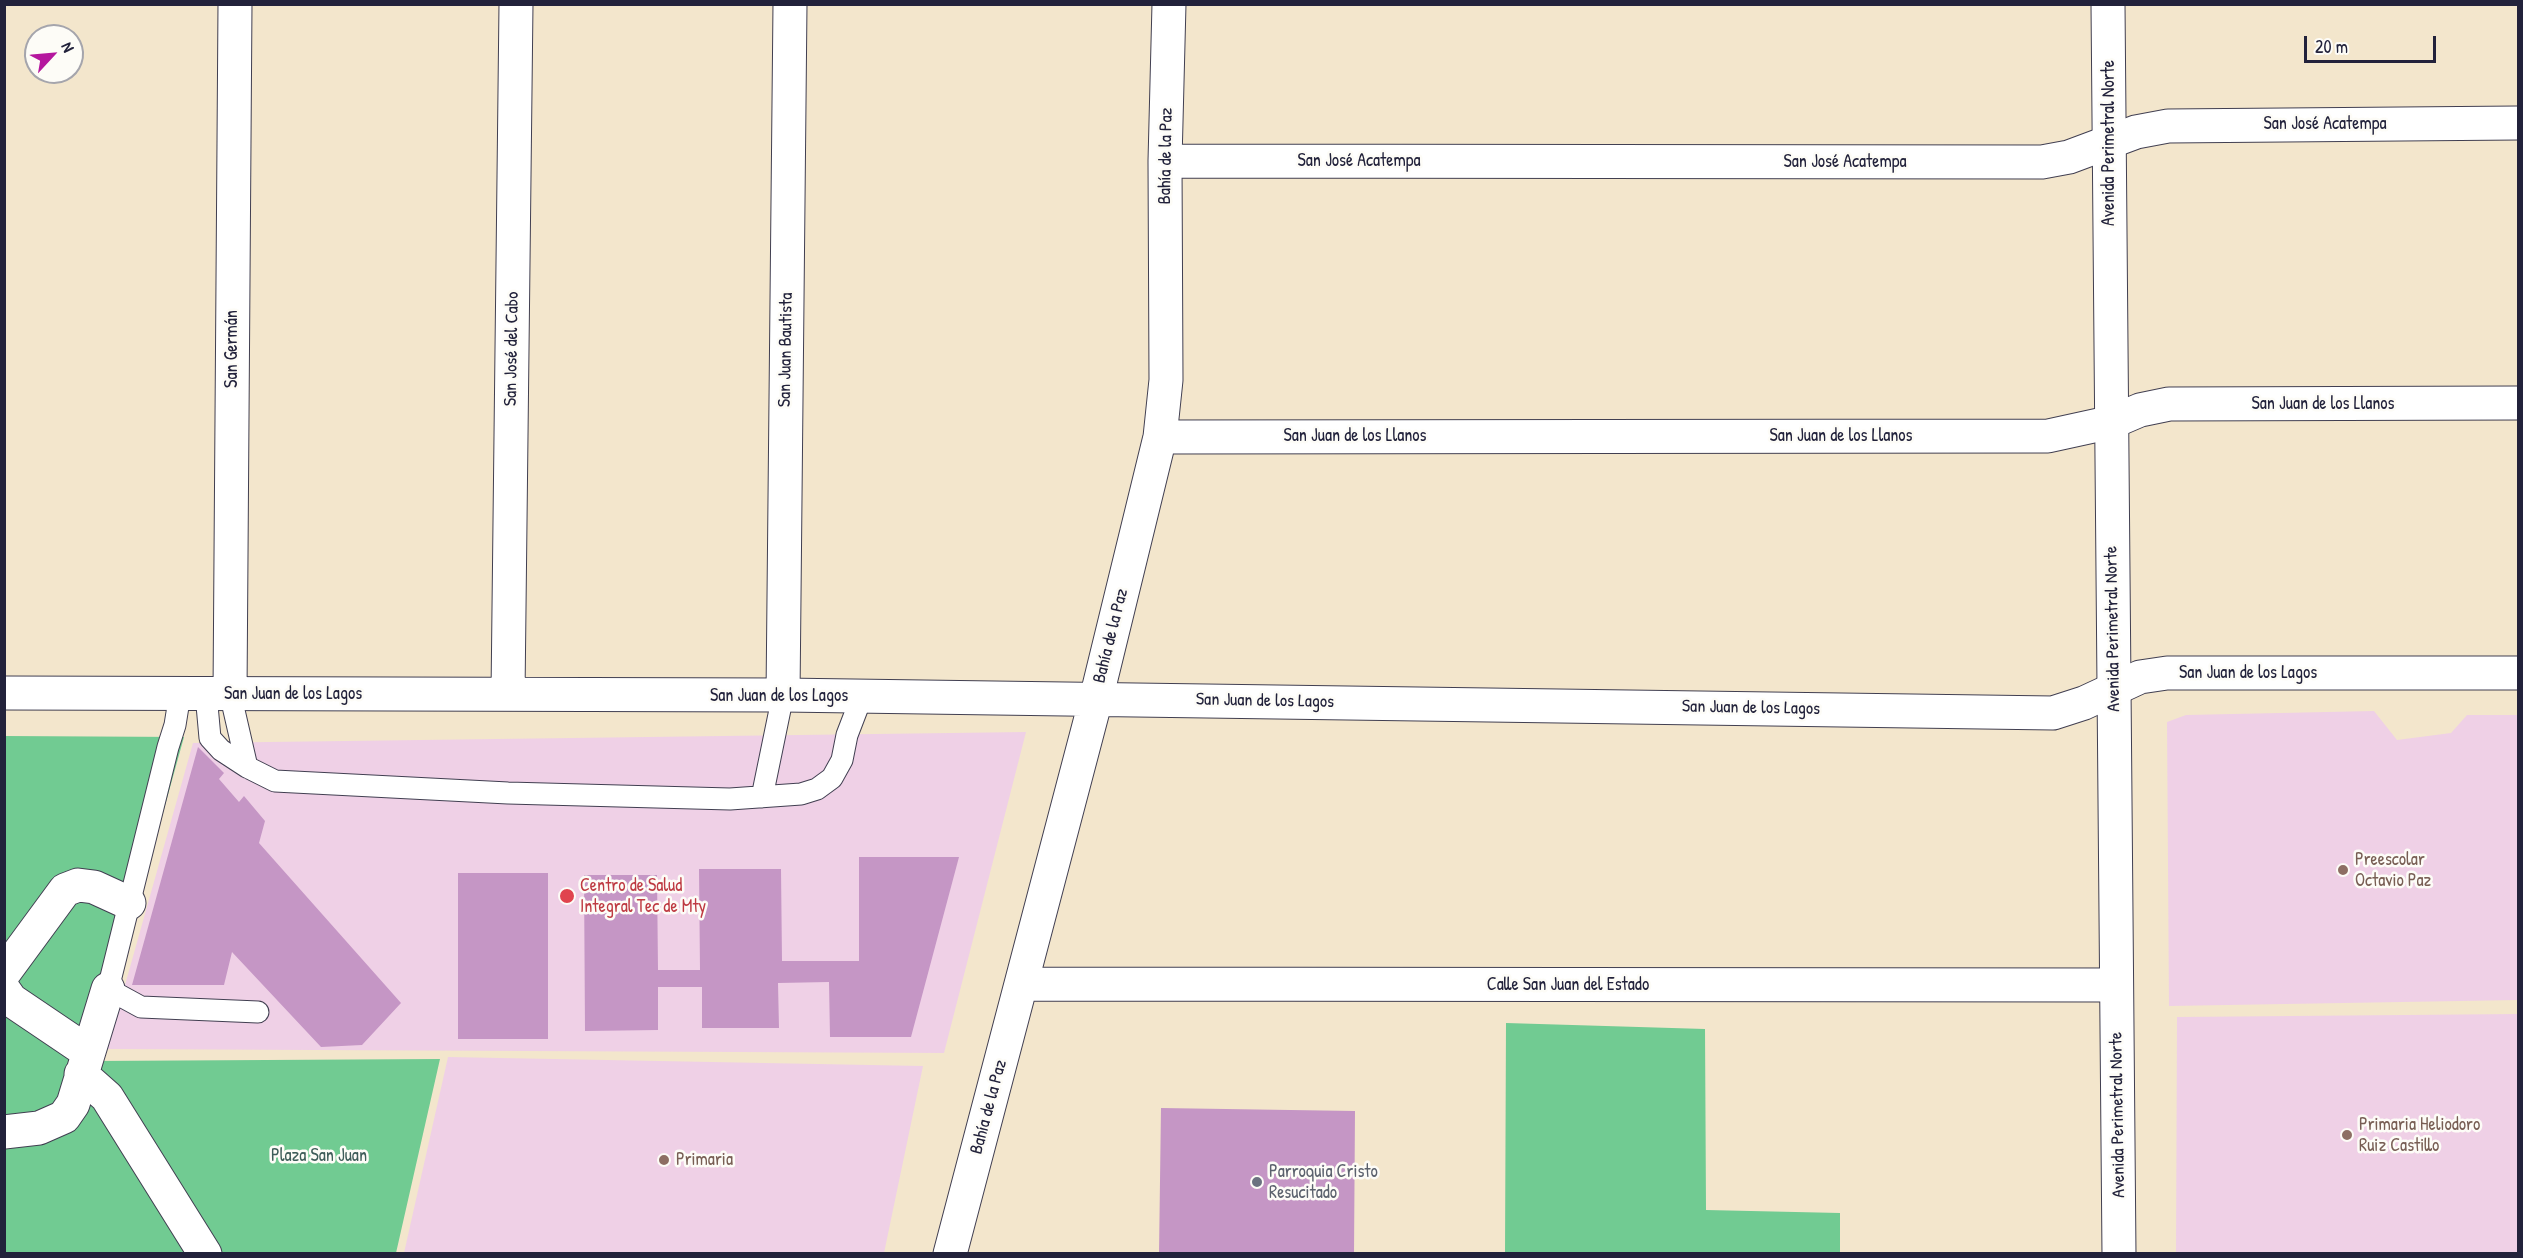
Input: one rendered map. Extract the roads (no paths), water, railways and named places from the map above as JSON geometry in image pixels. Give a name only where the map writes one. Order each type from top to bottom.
[{"type":"street","name":"San Germán","points":[[205,694],[235,4]]},
{"type":"street","name":"San José del Cabo","points":[[508,694],[516,4]]},
{"type":"street","name":"San Juan Bautista","points":[[783,695],[790,4]]},
{"type":"street","name":"Bahía de la Paz","points":[[950,1254],[1096,699],[1160,436],[1166,380],[1165,161],[1169,4]]},
{"type":"street","name":"Avenida Perimetral Norte","points":[[2108,4],[2119,1254]]},
{"type":"street","name":"San José Acatempa","points":[[1165,161],[2042,162],[2069,156],[2136,132],[2168,126],[2518,123]]},
{"type":"street","name":"San Juan de los Llanos","points":[[1160,436],[2048,436],[2112,422],[2140,410],[2169,404],[2518,404]]},
{"type":"street","name":"San Juan de los Lagos","points":[[4,693],[783,695],[2053,713],[2084,703],[2140,677],[2167,673],[2518,673]]},
{"type":"street","points":[[4,973],[64,890],[78,885],[94,887],[129,903]]},
{"type":"street","name":"Calle San Juan del Estado","points":[[1021,984],[2116,985]]},
{"type":"street","points":[[4,1132],[39,1128],[64,1118],[73,1104],[108,989]]},
{"type":"street","points":[[4,990],[11,1000],[85,1063],[205,1254]]},
{"type":"lane","points":[[205,694],[248,767]]},
{"type":"lane","points":[[205,694],[210,738],[221,750],[275,781],[508,793],[730,799],[801,794],[817,789],[832,778],[842,760],[862,696]]},
{"type":"lane","points":[[205,694],[175,725],[108,989],[141,1007],[258,1012]]},
{"type":"lane","points":[[762,797],[783,695]]},
{"type":"place","name":"Preescolar Octavio Paz","points":[[2343,870]]},
{"type":"place","name":"Centro de Salud Integral Tec de Mty","points":[[567,896]]},
{"type":"place","name":"Primaria Heliodoro Ruiz Castillo","points":[[2347,1135]]},
{"type":"place","name":"Primaria","points":[[664,1160]]},
{"type":"place","name":"Parroquia Cristo Resucitado","points":[[1257,1182]]},
{"type":"park label","name":"Plaza San Juan","points":[[319,1156]]}]
